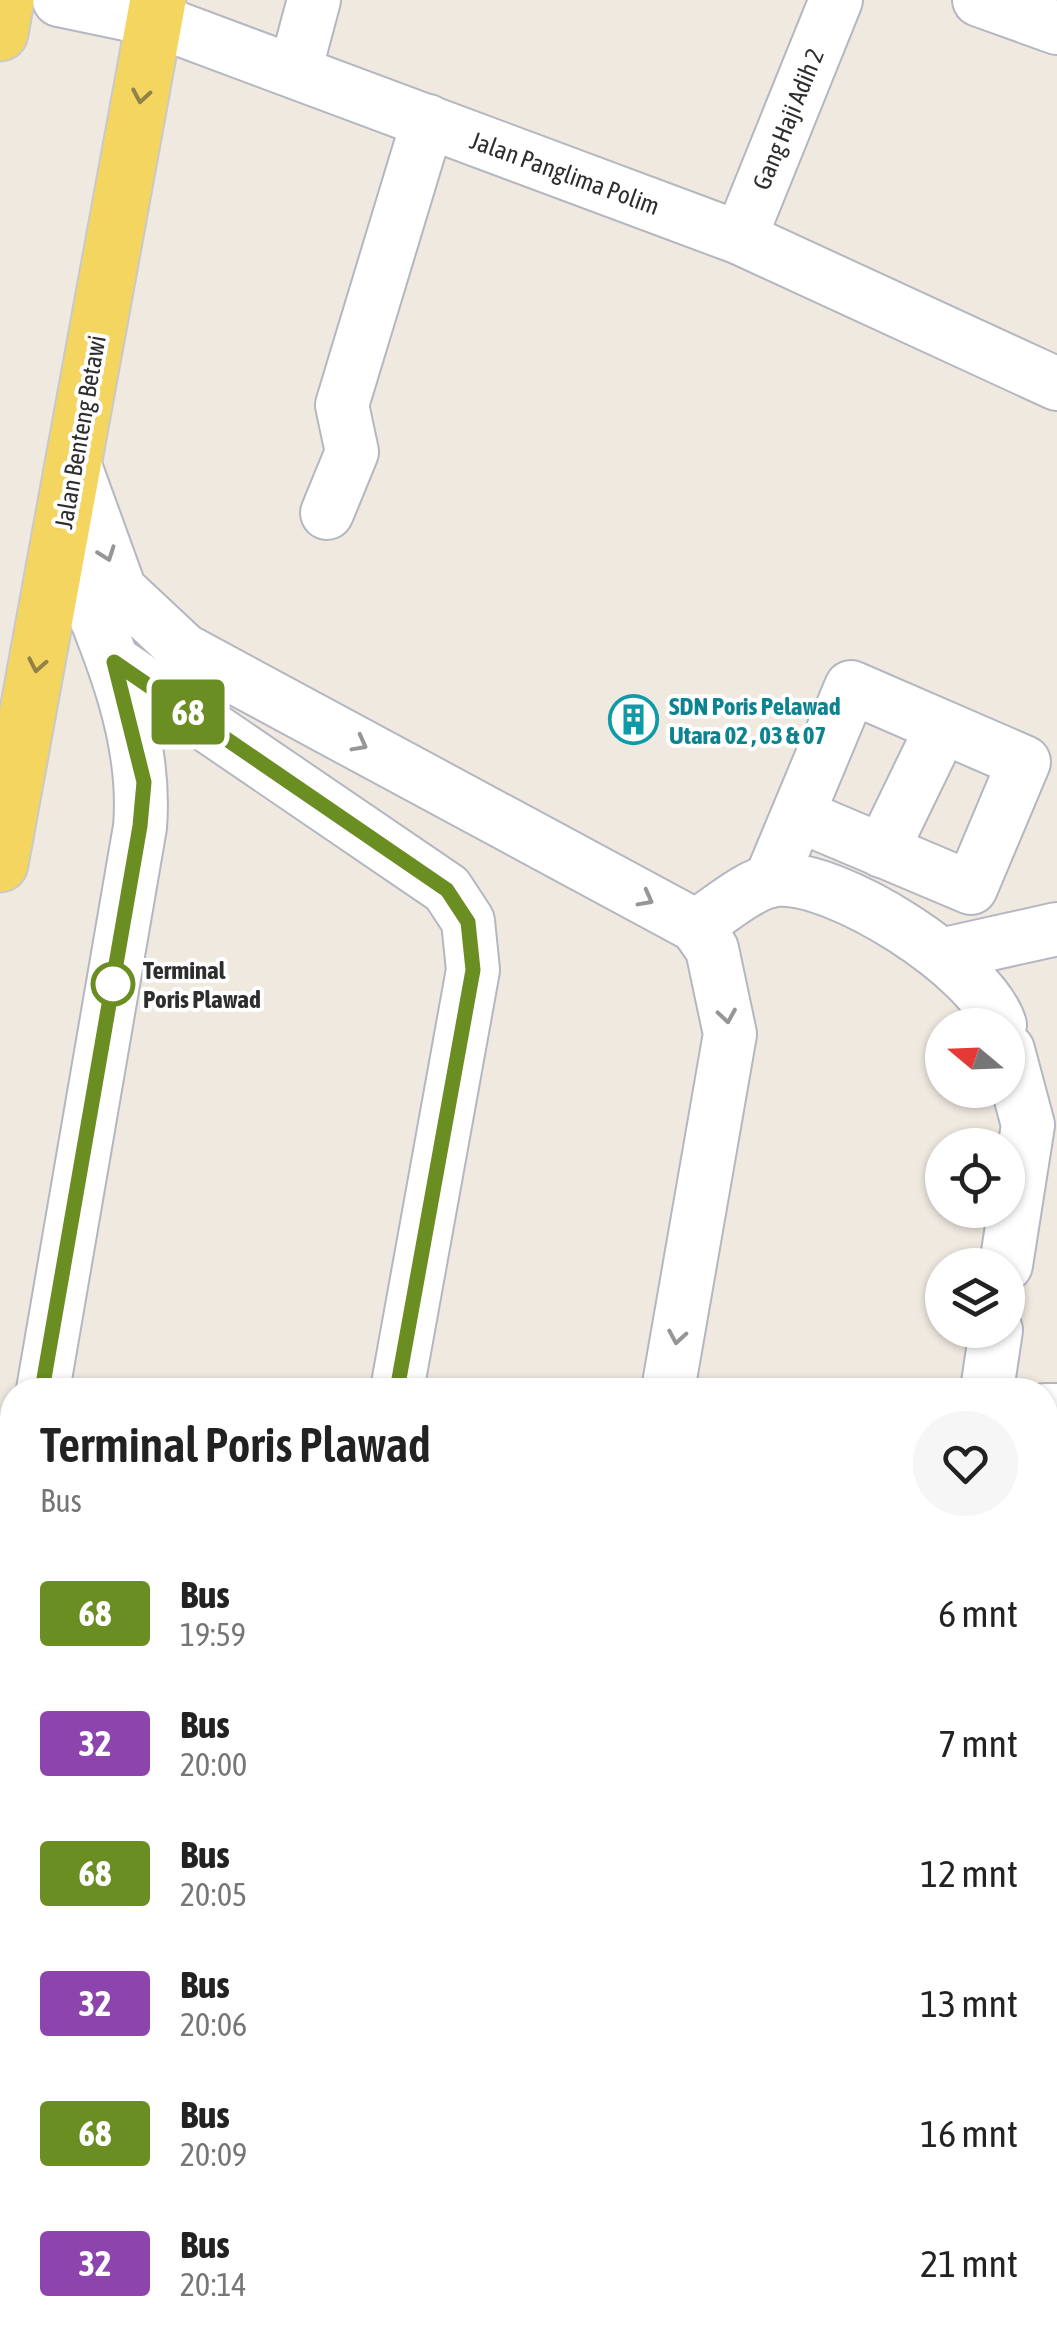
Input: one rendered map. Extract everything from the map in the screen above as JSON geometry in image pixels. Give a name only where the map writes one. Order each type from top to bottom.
[{"type":"main road","points":[[0,34],[6,0]]},
{"type":"main road","name":"Jalan Benteng Betawi","points":[[0,864],[74,462],[120,8]]},
{"type":"street","points":[[295,72],[314,0]]},
{"type":"street","name":"Gang Haji Adih 2","points":[[740,238],[836,0]]},
{"type":"street","points":[[980,0],[1057,28]]},
{"type":"street","name":"Jalan Panglima Polim","points":[[120,8],[740,238],[1057,384]]},
{"type":"street","points":[[327,513],[351,462],[342,404],[428,121]]},
{"type":"street","points":[[74,462],[120,590],[184,650],[696,926],[712,949],[730,1034],[670,1378]]},
{"type":"street","points":[[44,1378],[140,826],[144,782],[114,662],[62,535]]},
{"type":"street","points":[[114,662],[447,890],[468,922],[473,970],[399,1378]]},
{"type":"street","points":[[770,881],[798,814],[851,688],[1024,762],[971,888],[798,814]]},
{"type":"street","points":[[882,851],[942,727]]},
{"type":"street","points":[[696,926],[770,881],[788,880],[833,889],[945,954],[987,1008]]},
{"type":"street","points":[[945,954],[1057,928]]},
{"type":"street","points":[[1009,1248],[1028,1125],[1023,1108]]},
{"type":"street","points":[[989,1378],[993,1348]]},
{"type":"bus line","name":"68","points":[[44,1378],[140,826],[144,782],[114,662],[447,890],[468,922],[473,970],[399,1378]]},
{"type":"place","name":"SDN Poris Pelawad Utara 02 , 03 & 07","points":[[634,720]]},
{"type":"place","name":"Terminal Poris Plawad","points":[[113,984]]}]
